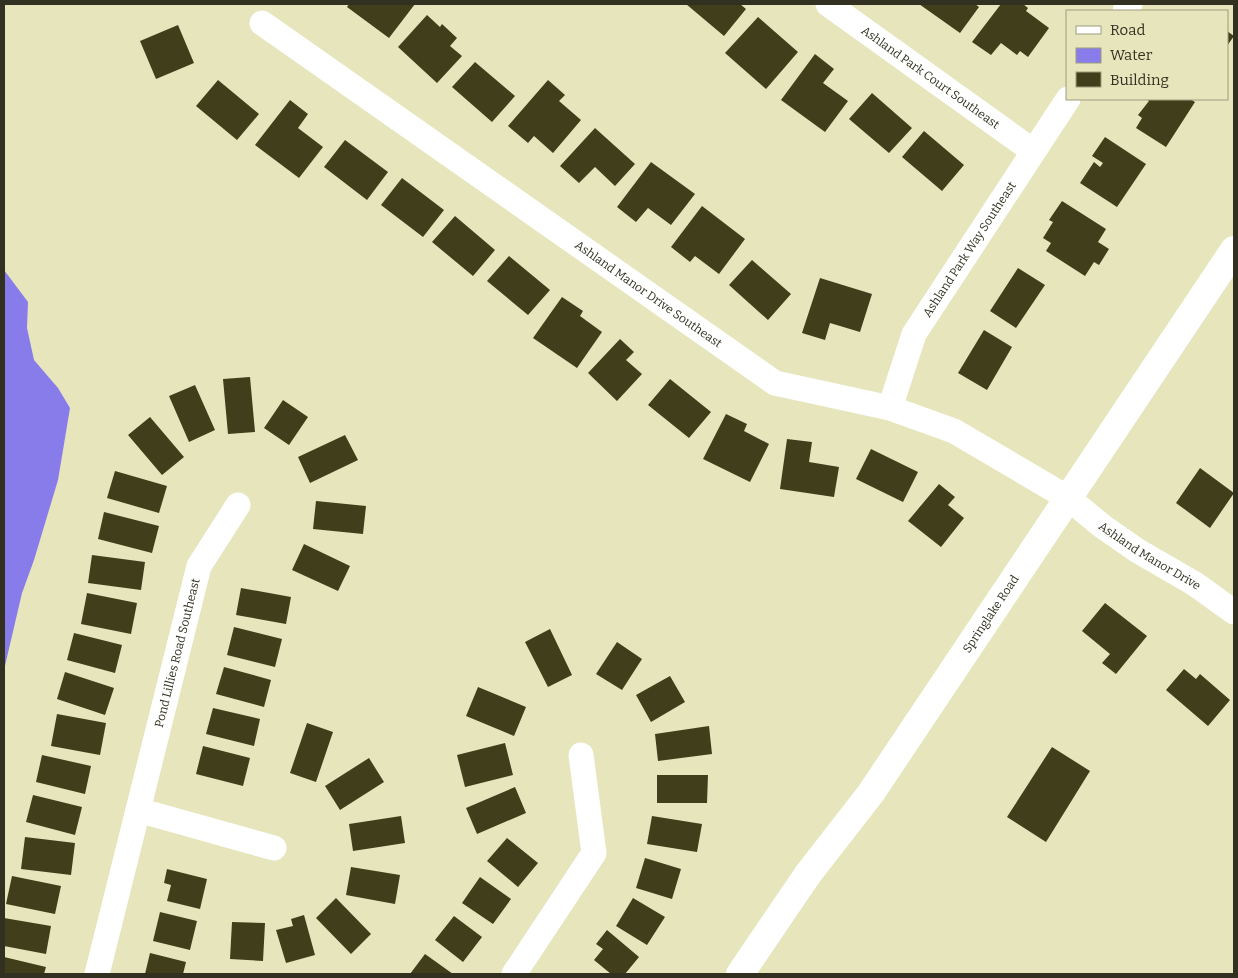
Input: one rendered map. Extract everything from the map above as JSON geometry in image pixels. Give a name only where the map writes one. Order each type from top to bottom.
[{"type":"street","name":"Ashland Park Court Southeast","points":[[828,4],[1034,151]]},
{"type":"street","name":"Ashland Manor Drive Southeast","points":[[262,23],[776,383],[890,408],[954,431],[1068,498]]},
{"type":"street","name":"Ashland Park Way Southeast","points":[[890,408],[914,334],[1067,100]]},
{"type":"street","name":"Springlake Road","points":[[740,974],[808,874],[871,793],[1234,250]]},
{"type":"street","name":"Ashland Manor Drive","points":[[1068,498],[1102,526],[1138,551],[1195,584],[1234,612]]},
{"type":"street","name":"Pond Lillies Road Southeast","points":[[97,974],[199,566],[238,504]]},
{"type":"street","points":[[519,972],[594,853],[581,755]]},
{"type":"street","points":[[138,810],[274,848]]},
{"type":"water","points":[[4,270],[28,302],[27,328],[34,360],[58,388],[70,408],[58,480],[22,593],[4,670]]},
{"type":"building","points":[[349,4],[415,4],[389,38],[347,7]]},
{"type":"building","points":[[686,4],[740,4],[746,9],[724,36]]},
{"type":"building","points":[[919,4],[975,4],[979,7],[960,33]]},
{"type":"building","points":[[1001,4],[1023,4],[1028,8],[1026,11],[1049,28],[1028,57],[1020,51],[1017,55],[1001,43],[991,55],[972,42]]},
{"type":"building","points":[[427,15],[440,27],[442,24],[457,38],[450,46],[462,56],[437,83],[398,47]]},
{"type":"building","points":[[758,17],[798,52],[766,89],[725,53]]},
{"type":"building","points":[[178,25],[194,63],[156,79],[140,41]]},
{"type":"building","points":[[1228,32],[1234,36],[1228,45]]},
{"type":"building","points":[[815,54],[834,69],[823,83],[848,101],[825,132],[781,100]]},
{"type":"building","points":[[475,62],[515,96],[492,122],[452,87]]},
{"type":"building","points":[[218,80],[259,114],[237,140],[196,106]]},
{"type":"building","points":[[548,80],[565,95],[559,101],[581,120],[553,153],[534,136],[528,143],[508,126]]},
{"type":"building","points":[[872,93],[912,128],[889,153],[849,119]]},
{"type":"building","points":[[290,100],[308,114],[298,128],[323,147],[299,178],[255,145]]},
{"type":"building","points":[[1148,100],[1192,100],[1195,102],[1166,147],[1136,128],[1142,118],[1138,115],[1149,101]]},
{"type":"building","points":[[595,128],[635,164],[615,186],[595,167],[579,183],[560,166]]},
{"type":"building","points":[[924,131],[964,165],[942,191],[902,157]]},
{"type":"building","points":[[1105,137],[1146,164],[1117,207],[1080,183],[1094,162],[1100,167],[1103,163],[1092,156]]},
{"type":"building","points":[[345,140],[388,172],[367,200],[324,167]]},
{"type":"building","points":[[651,162],[695,194],[671,225],[648,208],[636,222],[617,207]]},
{"type":"building","points":[[402,178],[444,210],[423,237],[381,205]]},
{"type":"building","points":[[1062,201],[1106,229],[1098,242],[1109,249],[1099,265],[1094,262],[1085,276],[1046,251],[1051,243],[1043,238],[1053,222],[1049,220]]},
{"type":"building","points":[[702,206],[745,239],[719,274],[695,256],[690,262],[671,247]]},
{"type":"building","points":[[455,216],[495,250],[473,276],[432,242]]},
{"type":"building","points":[[509,256],[550,290],[528,315],[487,281]]},
{"type":"building","points":[[752,260],[791,294],[768,320],[729,285]]},
{"type":"building","points":[[1018,268],[1045,285],[1016,328],[990,311]]},
{"type":"building","points":[[820,278],[872,294],[860,332],[830,323],[825,340],[802,333]]},
{"type":"building","points":[[562,297],[583,311],[580,316],[602,332],[577,368],[533,338]]},
{"type":"building","points":[[984,330],[1012,347],[987,390],[958,373]]},
{"type":"building","points":[[620,339],[634,352],[626,360],[642,374],[617,401],[588,373]]},
{"type":"building","points":[[250,377],[255,432],[228,434],[223,379]]},
{"type":"building","points":[[670,379],[711,412],[689,438],[648,405]]},
{"type":"building","points":[[195,385],[215,430],[189,442],[169,396]]},
{"type":"building","points":[[283,400],[308,417],[289,445],[264,428]]},
{"type":"building","points":[[726,414],[747,424],[744,431],[769,444],[750,482],[703,459]]},
{"type":"building","points":[[150,417],[184,457],[162,475],[128,435]]},
{"type":"building","points":[[345,435],[358,460],[310,483],[298,457]]},
{"type":"building","points":[[787,439],[812,442],[809,462],[839,467],[834,497],[780,489]]},
{"type":"building","points":[[871,449],[918,472],[903,502],[856,479]]},
{"type":"building","points":[[1200,468],[1234,493],[1210,528],[1176,503]]},
{"type":"building","points":[[115,471],[167,486],[159,513],[107,498]]},
{"type":"building","points":[[939,484],[955,497],[948,505],[964,518],[941,547],[908,521]]},
{"type":"building","points":[[316,501],[366,506],[363,534],[313,529]]},
{"type":"building","points":[[104,512],[159,526],[152,553],[98,539]]},
{"type":"building","points":[[304,544],[350,566],[338,591],[292,570]]},
{"type":"building","points":[[92,555],[145,562],[141,590],[88,583]]},
{"type":"building","points":[[241,588],[291,597],[286,624],[236,615]]},
{"type":"building","points":[[87,593],[137,603],[131,634],[81,624]]},
{"type":"building","points":[[1105,603],[1147,636],[1116,674],[1102,663],[1110,654],[1082,631]]},
{"type":"building","points":[[234,627],[282,639],[275,667],[227,655]]},
{"type":"building","points":[[550,629],[572,675],[548,687],[525,642]]},
{"type":"building","points":[[74,633],[122,645],[115,673],[67,660]]},
{"type":"building","points":[[617,642],[642,659],[622,690],[596,674]]},
{"type":"building","points":[[224,667],[271,680],[264,707],[216,694]]},
{"type":"building","points":[[1184,669],[1196,679],[1200,674],[1230,700],[1208,726],[1166,690]]},
{"type":"building","points":[[65,672],[114,688],[105,715],[57,699]]},
{"type":"building","points":[[670,676],[685,702],[651,722],[636,695]]},
{"type":"building","points":[[478,687],[526,707],[514,736],[466,716]]},
{"type":"building","points":[[213,708],[260,719],[254,746],[206,734]]},
{"type":"building","points":[[57,714],[106,723],[100,755],[51,746]]},
{"type":"building","points":[[307,723],[333,732],[316,782],[290,773]]},
{"type":"building","points":[[709,726],[712,754],[658,761],[655,734]]},
{"type":"building","points":[[505,743],[513,775],[465,787],[457,755]]},
{"type":"building","points":[[203,746],[250,758],[243,786],[196,774]]},
{"type":"building","points":[[1052,747],[1090,771],[1046,842],[1007,817]]},
{"type":"building","points":[[42,755],[91,766],[85,794],[36,782]]},
{"type":"building","points":[[369,758],[384,782],[340,810],[325,786]]},
{"type":"building","points":[[657,775],[708,775],[707,803],[657,803]]},
{"type":"building","points":[[515,787],[526,813],[477,834],[466,808]]},
{"type":"building","points":[[33,795],[82,807],[75,835],[26,822]]},
{"type":"building","points":[[401,816],[405,843],[353,851],[349,824]]},
{"type":"building","points":[[652,816],[702,824],[697,852],[647,844]]},
{"type":"building","points":[[25,837],[75,843],[71,875],[21,869]]},
{"type":"building","points":[[507,838],[538,863],[518,887],[487,861]]},
{"type":"building","points":[[645,858],[681,869],[672,899],[636,888]]},
{"type":"building","points":[[351,867],[400,875],[395,904],[346,895]]},
{"type":"building","points":[[167,869],[207,879],[200,909],[167,901],[171,885],[164,883]]},
{"type":"building","points":[[12,876],[61,886],[55,914],[6,904]]},
{"type":"building","points":[[480,877],[511,899],[493,924],[462,903]]},
{"type":"building","points":[[336,898],[371,934],[351,954],[316,918]]},
{"type":"building","points":[[633,898],[665,917],[647,945],[616,926]]},
{"type":"building","points":[[160,912],[197,921],[190,950],[153,941]]},
{"type":"building","points":[[304,915],[315,955],[286,963],[276,930],[293,926],[291,919]]},
{"type":"building","points":[[454,916],[482,937],[463,962],[435,940]]},
{"type":"building","points":[[4,918],[51,926],[46,954],[4,946]]},
{"type":"building","points":[[232,922],[265,923],[263,961],[230,959]]},
{"type":"building","points":[[607,930],[639,957],[625,974],[611,974],[594,960],[603,949],[596,944]]},
{"type":"building","points":[[150,953],[186,962],[183,974],[145,974]]},
{"type":"building","points":[[425,954],[453,974],[410,974]]},
{"type":"building","points":[[4,957],[46,967],[44,974],[4,974]]}]
